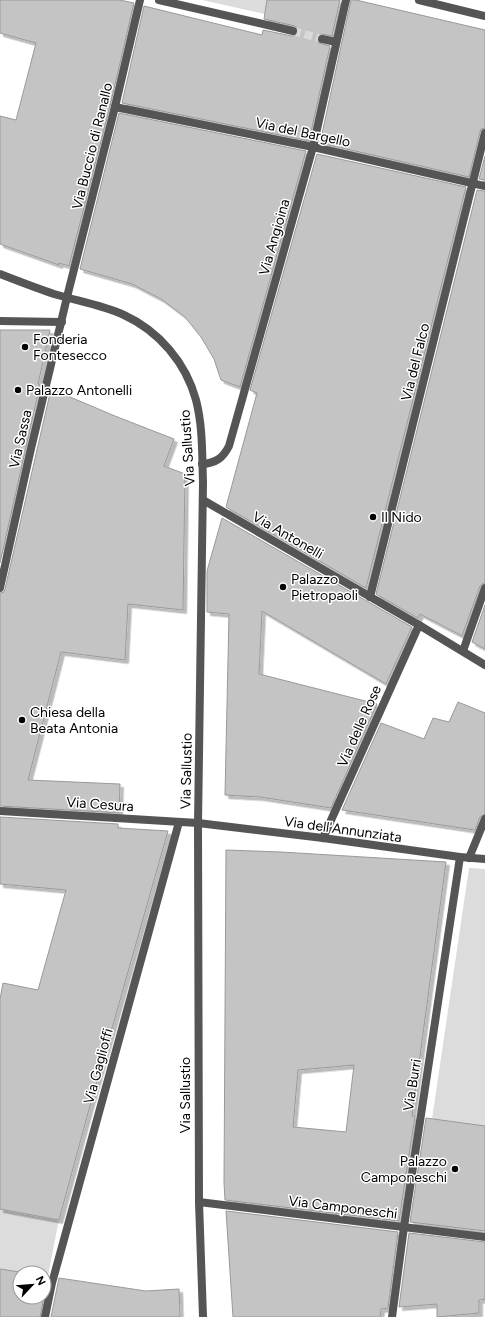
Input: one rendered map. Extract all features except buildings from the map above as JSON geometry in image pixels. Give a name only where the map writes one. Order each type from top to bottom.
[{"type":"street","name":"Via Buccio di Ranallo","points":[[67,297],[115,107],[140,0]]},
{"type":"street","points":[[159,0],[293,31]]},
{"type":"street","name":"Via Angioina","points":[[202,464],[217,462],[229,446],[313,147],[346,0]]},
{"type":"street","points":[[419,0],[485,16]]},
{"type":"street","points":[[322,38],[336,42]]},
{"type":"street","name":"Via del Bargello","points":[[115,107],[313,147],[485,186]]},
{"type":"street","name":"Via del Falco","points":[[370,597],[485,133]]},
{"type":"street","name":"Via Sallustio","points":[[0,274],[55,294],[125,315],[146,328],[165,344],[178,361],[190,381],[196,401],[202,443],[203,500],[198,824],[198,1202],[204,1317]]},
{"type":"street","name":"Via Sassa","points":[[0,588],[67,297]]},
{"type":"street","points":[[0,321],[62,322]]},
{"type":"street","name":"Via Antonelli","points":[[203,500],[485,665]]},
{"type":"street","points":[[463,651],[485,588]]},
{"type":"street","name":"Via delle Rose","points":[[323,838],[419,625]]},
{"type":"street","name":"Via Cesura","points":[[0,811],[198,824]]},
{"type":"street","points":[[469,858],[485,819]]},
{"type":"street","name":"Via Gaglioffi","points":[[45,1317],[52,1283],[179,822]]},
{"type":"street","name":"Via dell'Annunziata","points":[[198,824],[323,838],[460,857],[485,859]]},
{"type":"street","name":"Via Burri","points":[[392,1317],[404,1227],[460,857]]},
{"type":"street","name":"Via Camponeschi","points":[[198,1202],[485,1237]]},
{"type":"shaded area","points":[[202,0],[267,0],[265,14]]},
{"type":"shaded area","points":[[469,868],[485,869],[485,1126],[432,1119]]},
{"type":"shaded area","points":[[0,1209],[59,1219],[50,1265],[12,1265],[12,1271],[0,1269]]},
{"type":"tunnel","points":[[293,31],[322,39]]},
{"type":"place","name":"Fonderia Fontesecco","points":[[25,347]]},
{"type":"place","name":"Palazzo Antonelli","points":[[18,390]]},
{"type":"place","name":"Il Nido","points":[[373,517]]},
{"type":"place","name":"Palazzo Pietropaoli","points":[[283,587]]},
{"type":"place","name":"Chiesa della Beata Antonia","points":[[22,720]]},
{"type":"place","name":"Palazzo Camponeschi","points":[[455,1169]]}]
